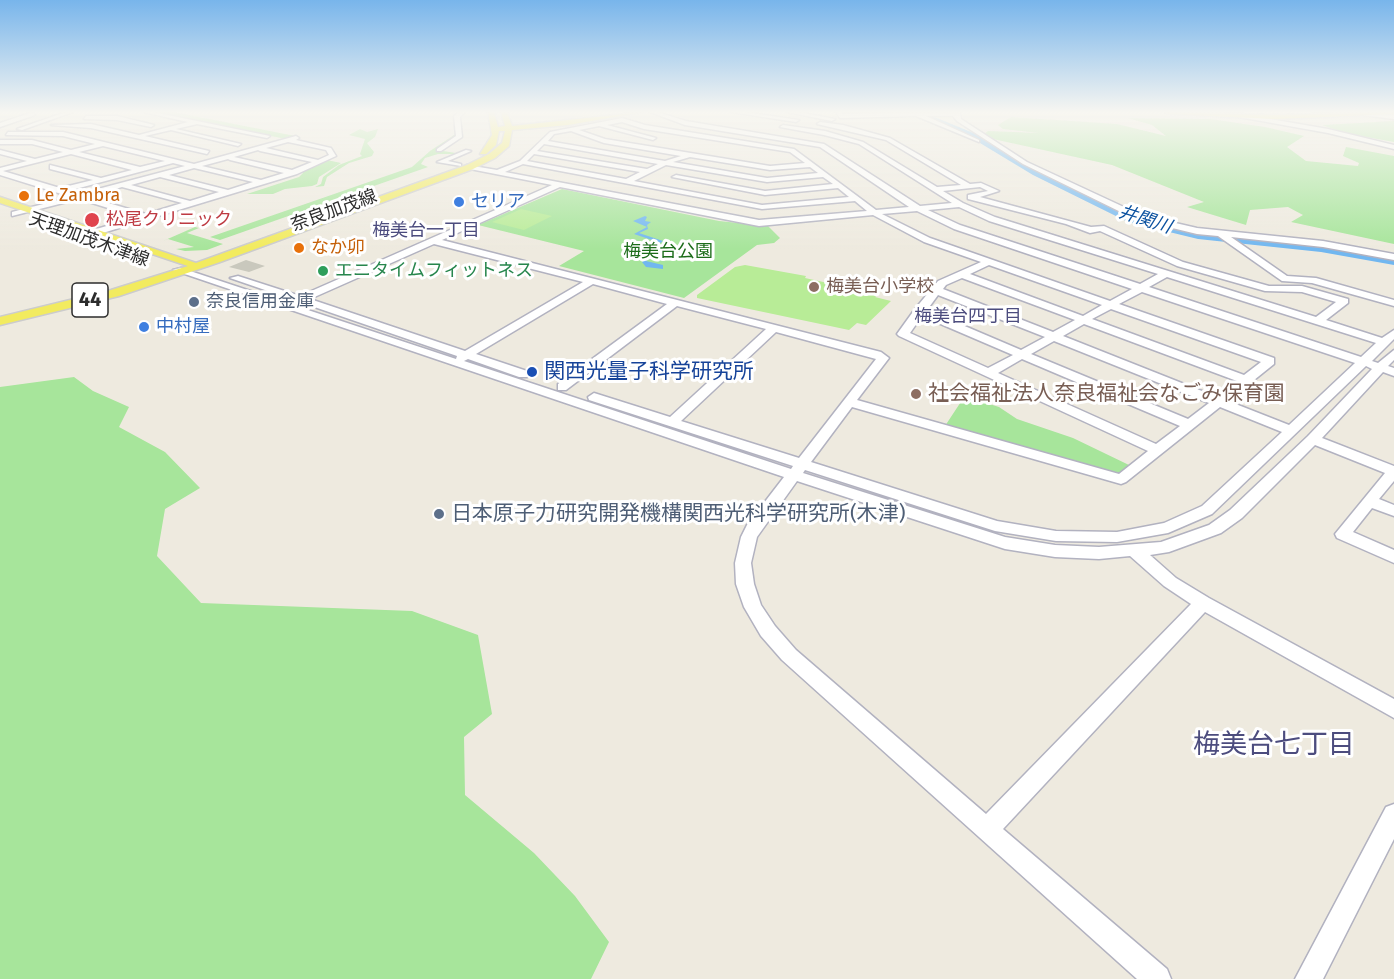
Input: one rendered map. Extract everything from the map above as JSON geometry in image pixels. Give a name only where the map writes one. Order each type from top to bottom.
[{"type":"main road","name":"奈良加茂線","points":[[0,321],[87,301],[178,270],[459,165],[473,158]]},
{"type":"main road","name":"奈良加茂線","points":[[193,264],[470,167],[485,158]]},
{"type":"main road","name":"天理加茂木津線","points":[[0,200],[193,264]]},
{"type":"main road","name":"天理加茂木津線","points":[[0,210],[117,251]]},
{"type":"main road","name":"天理加茂木津線","points":[[159,265],[178,270]]},
{"type":"street","points":[[23,158],[36,161]]},
{"type":"street","points":[[0,172],[51,158]]},
{"type":"street","points":[[44,169],[88,158]]},
{"type":"street","points":[[94,158],[139,170]]},
{"type":"street","points":[[160,158],[262,182]]},
{"type":"street","points":[[58,191],[186,158]]},
{"type":"street","points":[[15,214],[225,158]]},
{"type":"street","points":[[230,158],[294,172]]},
{"type":"street","points":[[299,158],[320,162]]},
{"type":"street","points":[[96,232],[294,172],[329,158]]},
{"type":"street","points":[[451,158],[440,162],[459,165]]},
{"type":"street","points":[[496,173],[527,158]]},
{"type":"street","points":[[567,158],[646,171]]},
{"type":"street","points":[[639,158],[767,180],[826,175]]},
{"type":"street","points":[[599,194],[665,162],[680,158]]},
{"type":"street","points":[[707,158],[770,168],[812,165]]},
{"type":"street","points":[[802,158],[875,213],[927,240],[1270,361],[1121,479],[849,402]]},
{"type":"street","points":[[843,158],[919,209],[981,236],[1394,372]]},
{"type":"street","points":[[884,158],[960,205],[992,219],[1384,342]]},
{"type":"street","points":[[920,158],[969,186]]},
{"type":"street","points":[[1010,158],[1134,221],[1183,235],[1323,244],[1394,257]]},
{"type":"street","points":[[1017,158],[1058,183]]},
{"type":"street","points":[[522,162],[762,207],[856,199]]},
{"type":"street","points":[[53,167],[101,179]]},
{"type":"street","points":[[470,167],[599,194],[759,223],[960,205]]},
{"type":"street","points":[[656,187],[694,168]]},
{"type":"street","points":[[0,172],[147,217]]},
{"type":"street","points":[[11,176],[25,173]]},
{"type":"street","points":[[160,175],[228,192]]},
{"type":"street","points":[[676,177],[765,193],[840,186]]},
{"type":"street","points":[[123,185],[190,204]]},
{"type":"street","points":[[300,300],[558,185]]},
{"type":"street","points":[[934,190],[981,185],[995,191],[971,197],[1069,222],[1090,230],[1101,228],[1180,264],[1269,289],[1302,289],[1344,301],[1318,321]]},
{"type":"street","points":[[759,223],[765,193]]},
{"type":"street","points":[[1224,238],[1313,249],[1394,263]]},
{"type":"street","points":[[1224,238],[1281,276],[1321,275],[1393,298]]},
{"type":"street","points":[[431,240],[775,327],[877,354],[883,358],[760,516],[749,537],[743,563],[745,584],[753,607],[768,631],[789,655],[1157,979]]},
{"type":"street","points":[[1012,250],[942,283],[919,310],[903,334],[1158,450]]},
{"type":"street","points":[[193,264],[300,300],[461,359],[562,387],[672,422],[1005,543],[1055,551],[1099,553],[1163,548],[1215,529],[1236,514],[1313,439],[1394,353]]},
{"type":"street","points":[[178,270],[461,359],[797,469],[1013,530],[1081,538],[1117,537],[1168,528],[1207,510],[1394,333]]},
{"type":"street","points":[[961,274],[1245,380]]},
{"type":"street","points":[[988,374],[1166,274]]},
{"type":"street","points":[[461,359],[591,281]]},
{"type":"street","points":[[936,290],[1290,430]]},
{"type":"street","points":[[562,387],[676,302]]},
{"type":"street","points":[[919,310],[1190,424]]},
{"type":"street","points":[[672,422],[775,327]]},
{"type":"street","points":[[1313,439],[1394,471],[1343,534],[1394,557]]},
{"type":"street","points":[[1370,501],[1394,511]]},
{"type":"street","points":[[1135,551],[1170,582],[1203,603],[1394,709]]},
{"type":"street","points":[[986,830],[1203,603]]},
{"type":"street","points":[[1309,979],[1394,814]]},
{"type":"green space","points":[[358,158],[366,158],[349,163],[327,177],[324,186],[315,187],[321,184],[323,177],[339,165]]},
{"type":"green space","points":[[422,158],[426,158],[421,164],[428,167],[220,240],[210,237],[412,167]]},
{"type":"green space","points":[[1079,158],[1302,158],[1306,161],[1358,166],[1359,163],[1347,158],[1394,158],[1394,244],[1291,222],[1303,215],[1288,207],[1250,210],[1246,225],[1187,207],[1204,202],[1112,165]]},
{"type":"green space","points":[[327,160],[341,163],[319,177],[317,184],[285,189],[273,194],[247,194],[299,177],[303,173],[301,171]]},
{"type":"green space","name":"梅美台公園","points":[[562,189],[719,221],[768,226],[780,238],[774,243],[757,245],[684,298],[559,266],[584,251],[478,225]]},
{"type":"green space","points":[[521,209],[552,216],[524,230],[492,222]]},
{"type":"green space","points":[[195,227],[199,228],[187,233],[223,244],[207,250],[185,251],[176,249],[194,247],[168,239],[163,241]]},
{"type":"green space","points":[[745,265],[806,276],[805,278],[878,294],[875,297],[891,301],[866,325],[857,323],[849,330],[697,298],[697,295],[735,267]]},
{"type":"green space","points":[[74,377],[93,391],[129,407],[119,427],[165,452],[200,488],[165,509],[157,556],[201,603],[412,611],[478,635],[492,714],[464,737],[465,795],[534,853],[575,896],[609,942],[591,979],[0,979],[0,387]]},
{"type":"green space","points":[[970,388],[977,400],[999,407],[1017,419],[1073,438],[1129,465],[1120,473],[1112,474],[945,426]]},
{"type":"water","points":[[647,217],[645,221],[651,222],[647,225],[648,229],[639,233],[663,241],[658,245],[660,249],[646,261],[663,265],[663,269],[646,267],[642,262],[656,249],[655,241],[634,234],[647,227],[633,221]]},
{"type":"building","points":[[246,260],[265,266],[249,272],[229,267]]},
{"type":"waterway","name":"井関川","points":[[1011,158],[1037,173],[1132,219],[1198,235],[1321,248],[1394,261]]},
{"type":"place","name":"Le Zambra","points":[[24,196]]},
{"type":"place","name":"セリア","points":[[459,202]]},
{"type":"place","name":"松尾クリニック","points":[[92,220]]},
{"type":"place","name":"なか卯","points":[[299,248]]},
{"type":"place","name":"エニタイムフィットネス","points":[[323,271]]},
{"type":"place","name":"梅美台小学校","points":[[814,287]]},
{"type":"place","name":"奈良信用金庫","points":[[194,302]]},
{"type":"place","name":"中村屋","points":[[144,327]]},
{"type":"place","name":"関西光量子科学研究所","points":[[532,372]]},
{"type":"place","name":"社会福祉法人奈良福祉会なごみ保育園","points":[[916,394]]},
{"type":"place","name":"日本原子力研究開発機構関西光科学研究所(木津)","points":[[439,514]]},
{"type":"district","name":"梅美台一丁目","points":[[426,231]]},
{"type":"district","name":"梅美台四丁目","points":[[968,317]]},
{"type":"district","name":"梅美台七丁目","points":[[1274,745]]}]
